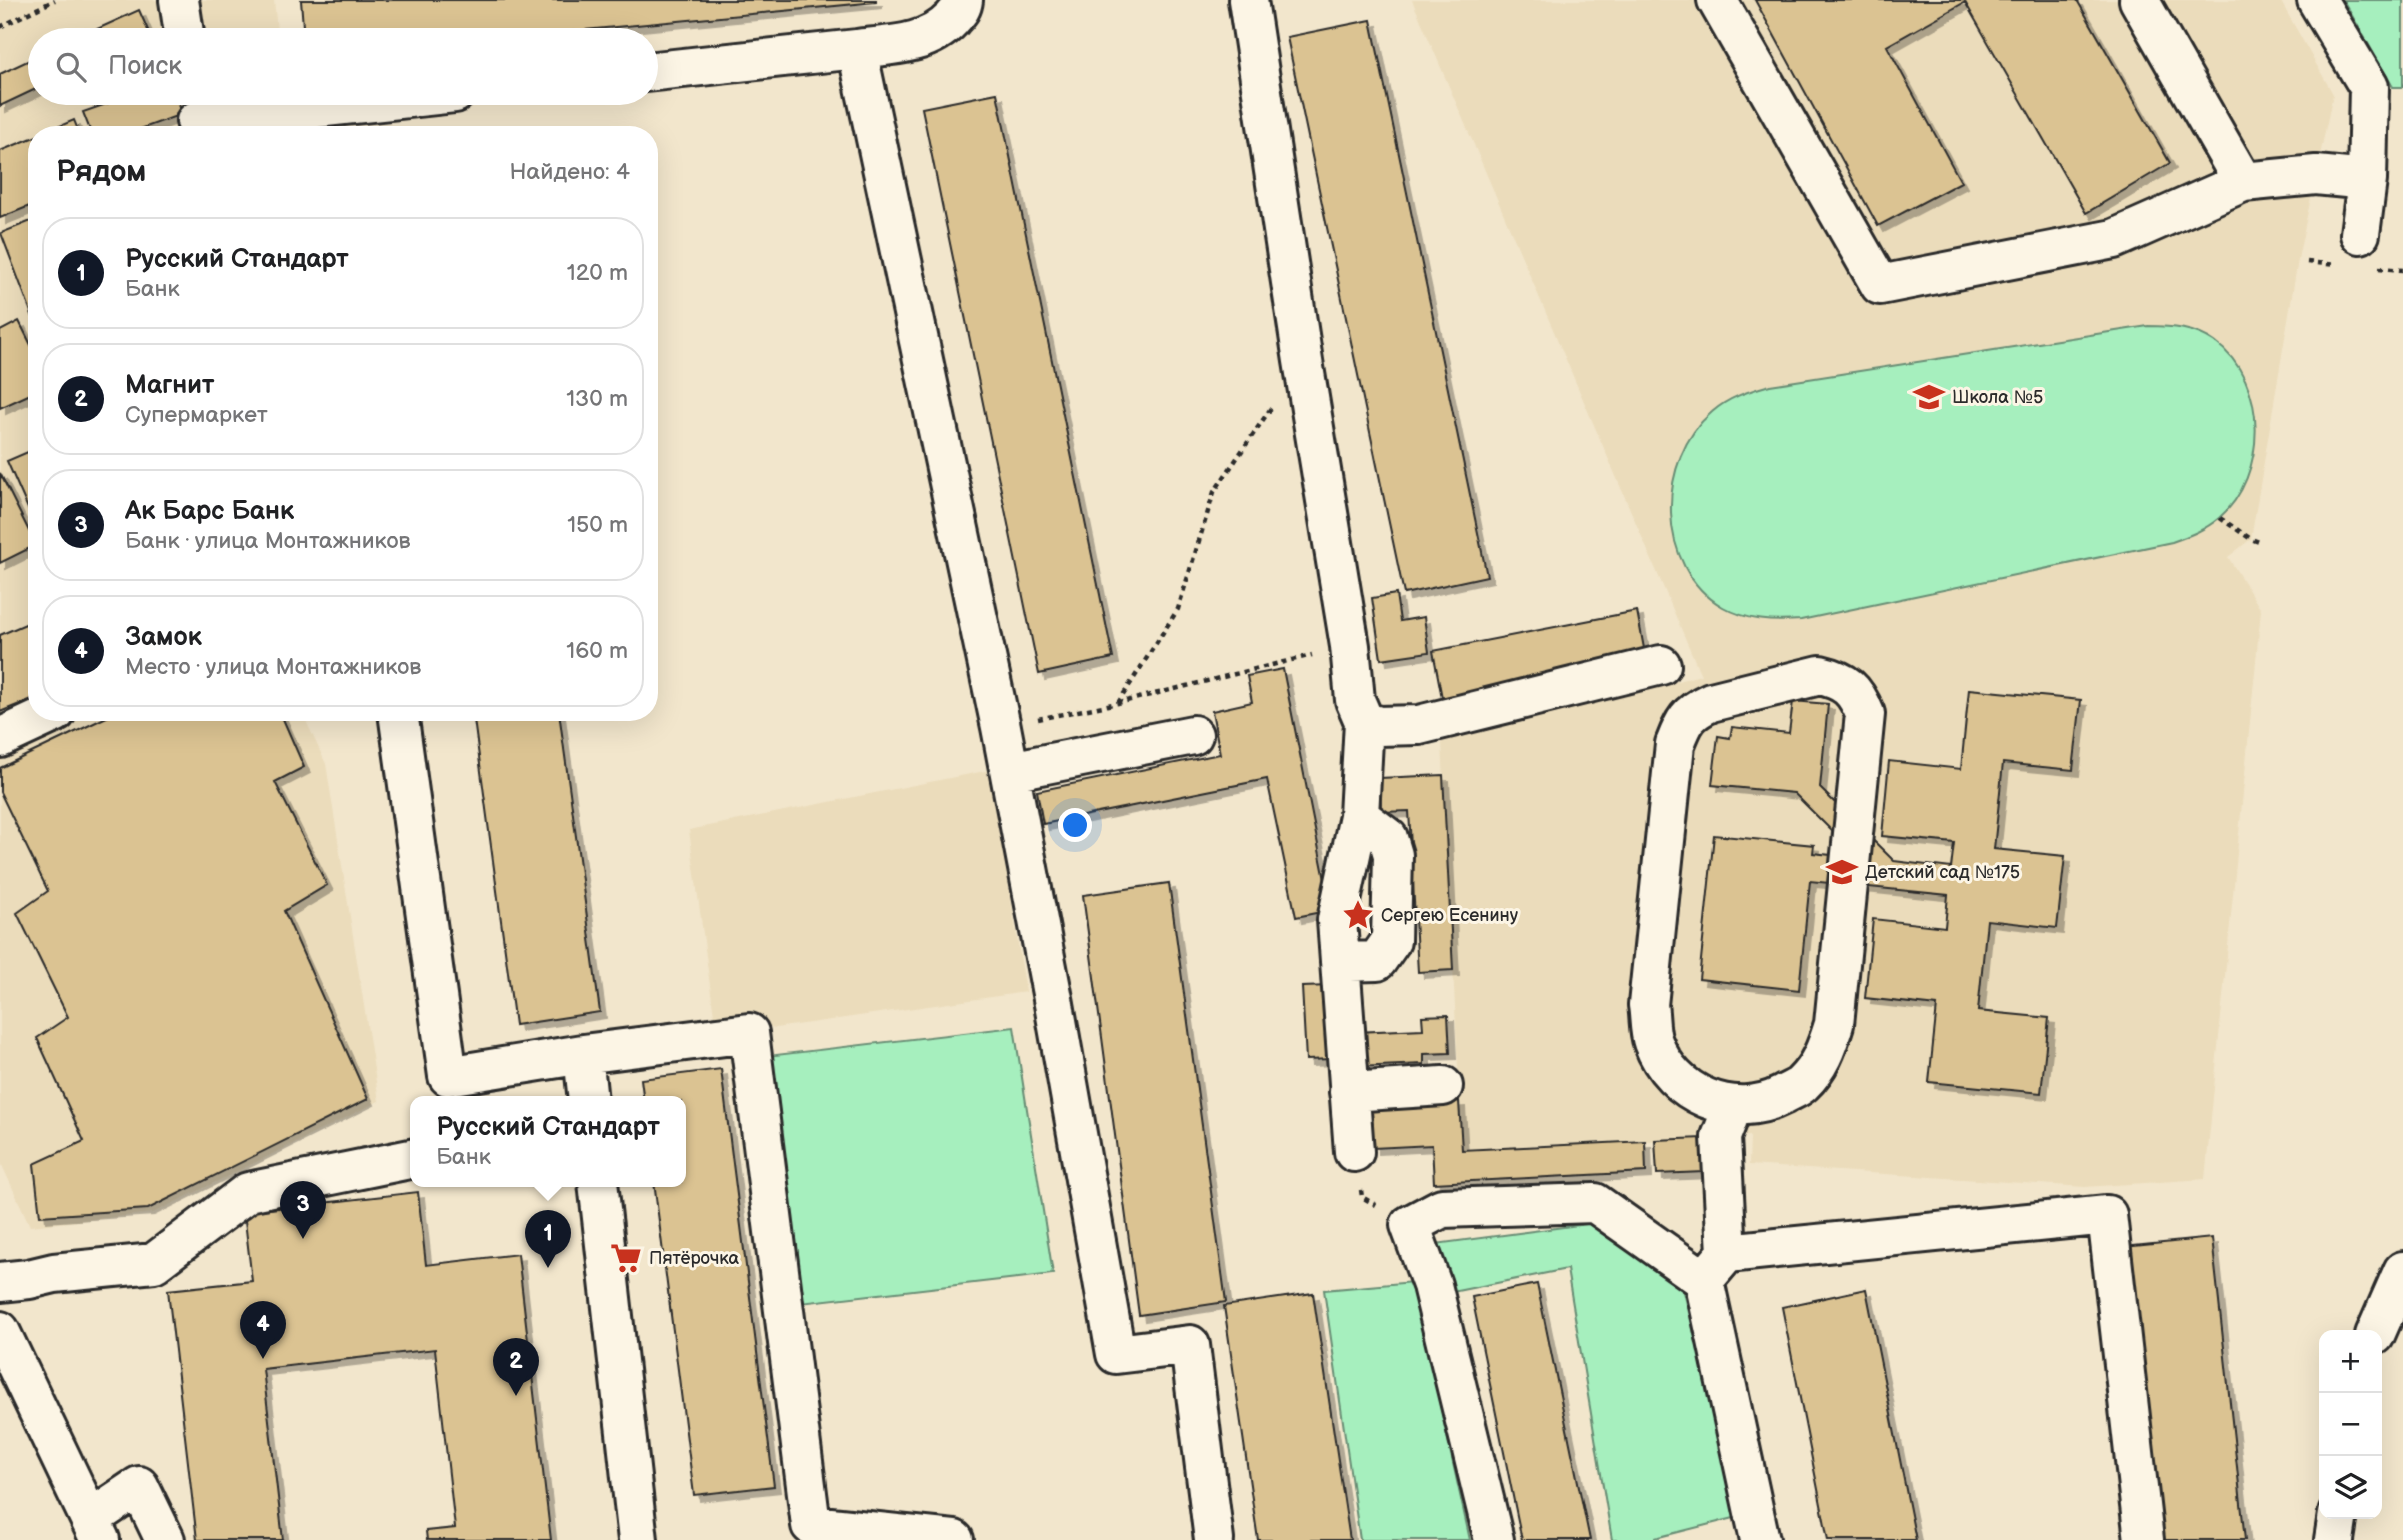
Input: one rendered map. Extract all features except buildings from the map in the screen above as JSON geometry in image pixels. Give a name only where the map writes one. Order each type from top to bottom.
[{"type":"street","points":[[179,0],[183,28]]},
{"type":"street","points":[[658,71],[917,41],[943,29],[962,8],[963,0]]},
{"type":"street","points":[[1248,0],[1350,646],[1355,700],[1364,721],[1359,816],[1337,920],[1354,1152]]},
{"type":"street","points":[[1717,0],[1880,285],[2113,239],[2243,182],[2316,175],[2368,180]]},
{"type":"street","points":[[2139,0],[2243,182]]},
{"type":"street","points":[[2317,0],[2369,87],[2368,180],[2360,234]]},
{"type":"street","points":[[857,49],[1010,771],[1116,1354],[1190,1345],[1214,1540]]},
{"type":"street","points":[[196,116],[320,105]]},
{"type":"street","points":[[1364,721],[1378,726],[1419,725],[1661,665]]},
{"type":"street","points":[[1820,676],[1838,679],[1859,699],[1866,714],[1835,1024],[1823,1058],[1800,1086],[1769,1102],[1732,1106],[1698,1096],[1670,1073],[1652,1041],[1648,1005],[1675,744],[1683,724],[1694,709],[1711,702],[1820,676]]},
{"type":"street","points":[[0,737],[36,721]]},
{"type":"street","points":[[399,721],[448,1076],[583,1054],[749,1034],[811,1525],[954,1540]]},
{"type":"street","points":[[1010,771],[1193,734]]},
{"type":"street","points":[[1339,962],[1377,961],[1391,941],[1393,855],[1388,838],[1359,816]]},
{"type":"street","points":[[583,1054],[587,1096]]},
{"type":"street","points":[[1349,1092],[1443,1086]]},
{"type":"street","points":[[1732,1106],[1721,1137],[1716,1267],[1760,1540]]},
{"type":"street","points":[[0,1282],[54,1273],[154,1263],[248,1192],[410,1159]]},
{"type":"street","points":[[599,1187],[638,1540]]},
{"type":"street","points":[[1493,1540],[1432,1285],[1410,1225],[1442,1208],[1595,1203],[1716,1267],[2107,1215],[2144,1540]]},
{"type":"street","points":[[2377,1330],[2403,1271]]},
{"type":"street","points":[[0,1331],[13,1394],[95,1530],[139,1486],[165,1540]]},
{"type":"street","points":[[2334,1540],[2337,1519]]},
{"type":"path","points":[[0,27],[55,0]]},
{"type":"path","points":[[1118,703],[1178,608],[1214,492],[1303,360]]},
{"type":"path","points":[[2220,518],[2259,542]]},
{"type":"path","points":[[1001,727],[1118,703],[1350,646]]},
{"type":"path","points":[[1354,1152],[1362,1197],[1410,1225]]},
{"type":"shaded area","points":[[274,0],[277,28],[28,28],[28,105],[284,105],[286,122],[277,126],[28,126],[28,721],[306,721],[326,764],[379,1101],[153,1213],[30,1226],[0,1161],[0,2]]},
{"type":"shaded area","points":[[1412,0],[2280,0],[2333,94],[2299,254],[2251,539],[2228,557],[2261,610],[2205,1179],[2085,1187],[1749,1165],[1750,1136],[1462,1150],[1442,742],[1701,675]]},
{"type":"shaded area","points":[[990,770],[1026,992],[775,1028],[714,1015],[689,830]]},
{"type":"green space","points":[[2343,0],[2403,0],[2403,87],[2393,87]]},
{"type":"green space","points":[[2148,326],[2183,329],[2215,342],[2233,359],[2245,380],[2253,404],[2256,429],[2254,454],[2247,478],[2235,500],[2219,518],[2191,535],[2172,542],[1801,620],[1761,619],[1732,612],[1701,589],[1685,567],[1675,541],[1671,512],[1673,484],[1681,457],[1694,432],[1712,412],[1732,398],[1770,385]]},
{"type":"green space","points":[[1014,1027],[1053,1274],[801,1303],[767,1056]]},
{"type":"green space","points":[[1594,1223],[1680,1275],[1738,1517],[1655,1540],[1612,1540],[1567,1269],[1432,1296],[1420,1246]]},
{"type":"green space","points":[[1413,1282],[1470,1540],[1360,1540],[1324,1290]]},
{"type":"place","name":"Школа №5","points":[[1929,397]]},
{"type":"place","name":"Детский сад №175","points":[[1842,872]]},
{"type":"place","name":"Сергею Есенину","points":[[1358,915]]},
{"type":"place","name":"Ак Барс Банк","points":[[303,1239]]},
{"type":"place","name":"Пятёрочка","points":[[626,1258]]},
{"type":"place","name":"Русский Стандарт","points":[[548,1268]]},
{"type":"place","name":"Замок","points":[[263,1359]]},
{"type":"place","name":"Магнит","points":[[516,1396]]}]
